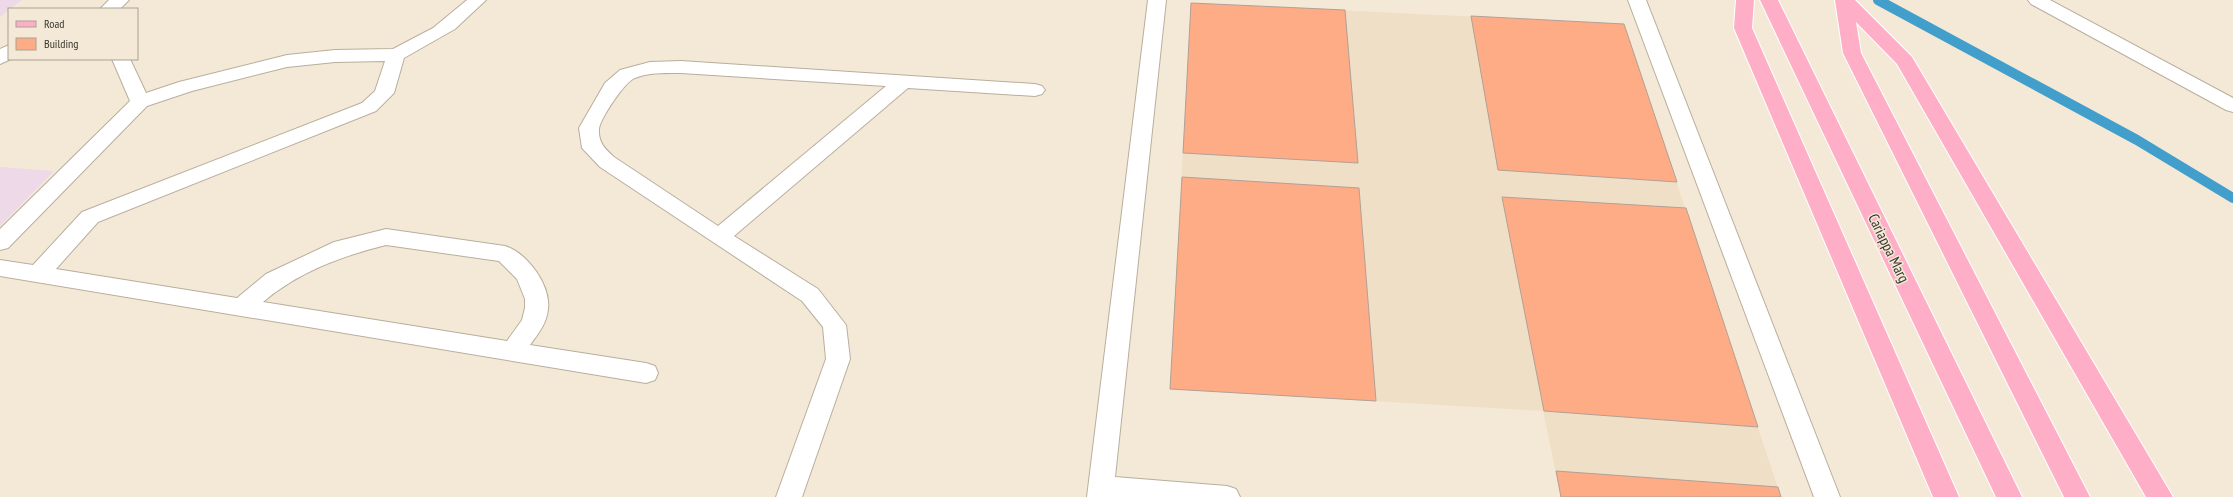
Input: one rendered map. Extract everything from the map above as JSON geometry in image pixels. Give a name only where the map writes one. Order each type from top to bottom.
[{"type":"main road","points":[[1745,0],[1743,28],[1946,497]]},
{"type":"main road","name":"Cariappa Marg","points":[[1769,0],[2009,497]]},
{"type":"main road","points":[[1844,0],[1852,53],[2077,497]]},
{"type":"main road","points":[[1844,0],[1905,61],[2160,497]]},
{"type":"street","points":[[110,8],[120,0]]},
{"type":"street","points":[[0,242],[140,102],[186,86],[287,61],[335,56],[396,55],[431,39],[457,20],[477,0]]},
{"type":"street","points":[[1157,0],[1100,492],[1227,497]]},
{"type":"street","points":[[1637,0],[1827,497]]},
{"type":"street","points":[[2037,0],[2233,106]]},
{"type":"street","points":[[0,58],[8,52]]},
{"type":"street","points":[[38,274],[90,217],[369,107],[384,93],[396,55]]},
{"type":"street","points":[[121,60],[140,102]]},
{"type":"street","points":[[789,497],[838,359],[834,325],[810,295],[719,237],[608,162],[592,148],[589,128],[612,86],[627,74],[650,68],[681,67],[1035,90]]},
{"type":"street","points":[[719,237],[904,81]]},
{"type":"street","points":[[242,307],[274,280],[342,248],[386,236],[505,254],[517,264],[530,281],[536,302],[535,317],[512,351]]},
{"type":"street","points":[[0,268],[646,373]]},
{"type":"shaded area","points":[[0,0],[22,0],[12,8],[8,8],[8,11],[0,17]]},
{"type":"shaded area","points":[[1191,3],[1624,24],[1781,497],[1561,497],[1543,411],[1170,389]]},
{"type":"shaded area","points":[[0,167],[54,171],[0,226]]},
{"type":"building","points":[[1191,3],[1345,10],[1358,163],[1183,153]]},
{"type":"building","points":[[1471,16],[1624,24],[1677,182],[1498,170]]},
{"type":"building","points":[[1182,177],[1359,188],[1376,401],[1170,389]]},
{"type":"building","points":[[1502,197],[1686,208],[1758,427],[1544,411]]},
{"type":"building","points":[[1556,471],[1778,487],[1781,497],[1561,497]]},
{"type":"waterway","points":[[1878,0],[2137,140],[2233,198]]}]
